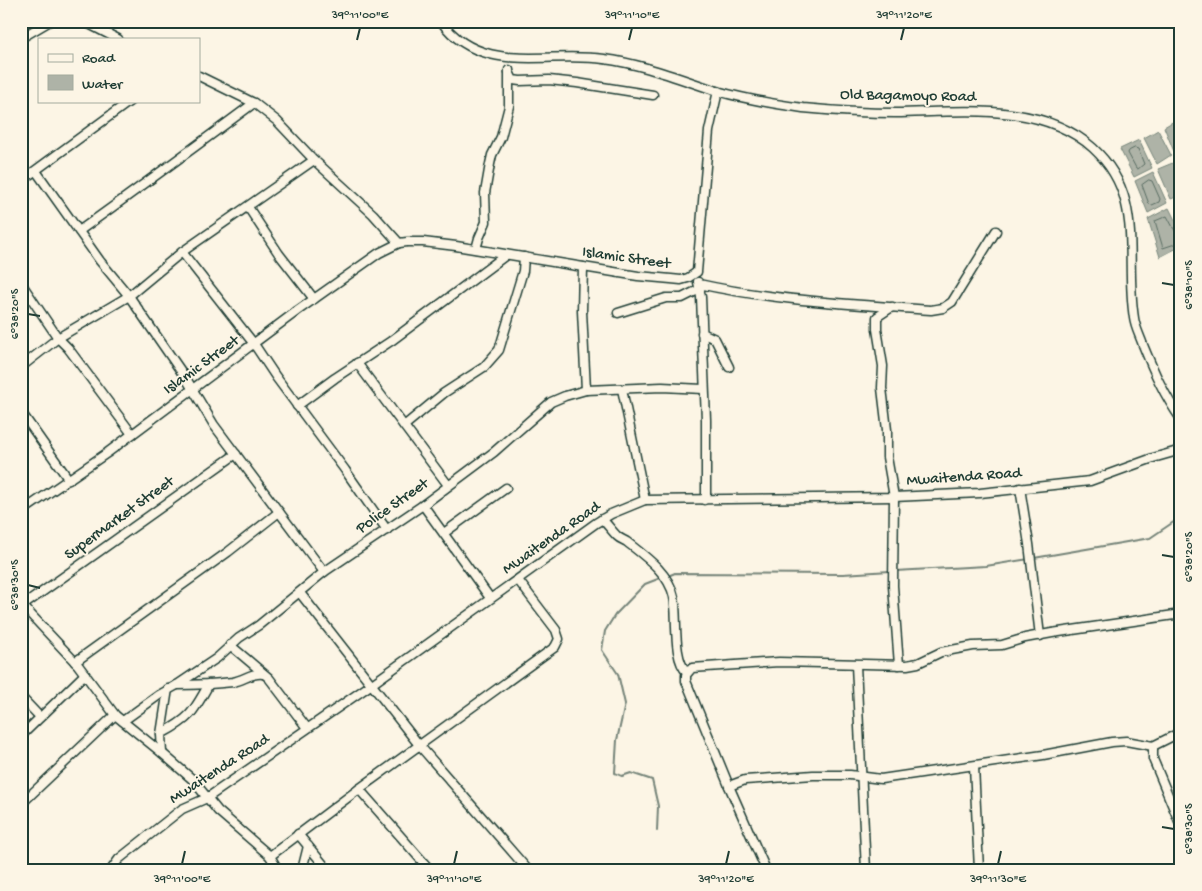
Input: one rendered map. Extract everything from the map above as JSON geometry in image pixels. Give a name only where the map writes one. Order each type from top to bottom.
[{"type":"street","points":[[21,38],[50,21]]},
{"type":"street","points":[[83,21],[116,38]]},
{"type":"street","name":"Old Bagamoyo Road","points":[[441,21],[447,30],[464,44],[492,56],[510,58],[585,56],[629,63],[718,91],[761,101],[839,111],[894,113],[967,111],[1017,114],[1060,127],[1092,147],[1114,171],[1126,202],[1130,234],[1131,293],[1134,320],[1159,384],[1181,419]]},
{"type":"street","points":[[476,249],[486,222],[485,193],[492,155],[500,137],[509,106],[510,58]]},
{"type":"street","points":[[509,70],[513,80],[549,80],[653,95]]},
{"type":"street","points":[[200,76],[254,103],[277,122],[314,160],[372,214],[399,243]]},
{"type":"street","points":[[704,500],[706,495],[706,440],[702,333],[699,287],[696,272],[709,131],[718,91]]},
{"type":"street","points":[[21,181],[129,102]]},
{"type":"street","points":[[79,230],[144,185],[180,156],[254,103]]},
{"type":"street","points":[[21,367],[58,338],[129,296],[182,252],[314,160]]},
{"type":"street","points":[[36,171],[100,261],[129,296],[193,390],[214,425],[324,572]]},
{"type":"street","points":[[248,207],[279,254],[314,299]]},
{"type":"street","points":[[618,313],[666,298],[682,298],[699,287],[892,307],[931,310],[944,308],[952,302],[996,231]]},
{"type":"street","name":"Islamic Street","points":[[21,512],[69,480],[193,390],[314,299],[379,253],[399,243],[423,242],[476,249],[583,267],[671,279],[688,278],[696,272]]},
{"type":"street","points":[[182,252],[254,344],[387,530]]},
{"type":"street","points":[[298,406],[391,341],[506,255]]},
{"type":"street","points":[[404,426],[444,393],[484,367],[499,350],[523,271],[524,257]]},
{"type":"street","points":[[583,267],[582,311],[586,390]]},
{"type":"street","points":[[21,283],[58,338],[68,348],[132,434]]},
{"type":"street","points":[[892,307],[877,316],[877,329],[883,366],[882,388],[887,430],[886,457],[894,497],[894,586],[899,665]]},
{"type":"street","points":[[702,333],[715,339],[729,367]]},
{"type":"street","points":[[357,363],[448,485]]},
{"type":"street","name":"Police Street","points":[[123,721],[168,689],[217,658],[230,645],[259,625],[324,572],[423,505],[494,452],[551,402],[586,390],[703,389]]},
{"type":"street","points":[[622,390],[646,500]]},
{"type":"street","points":[[22,414],[69,480]]},
{"type":"street","name":"Mwaitenda Road","points":[[111,870],[119,859],[182,809],[207,798],[372,684],[610,514],[646,500],[894,497],[980,493],[1090,481],[1145,460],[1181,450]]},
{"type":"street","name":"SuperMarket Street","points":[[22,606],[236,454]]},
{"type":"street","points":[[444,533],[506,488]]},
{"type":"street","points":[[1020,488],[1040,636]]},
{"type":"street","points":[[423,505],[490,598]]},
{"type":"street","points":[[75,662],[228,552],[279,512]]},
{"type":"street","points":[[602,519],[617,536],[656,566],[667,580],[675,602],[677,644],[682,666],[687,672]]},
{"type":"street","points":[[270,856],[557,644],[556,630],[518,580]]},
{"type":"street","points":[[300,593],[419,745],[528,870]]},
{"type":"street","points":[[22,606],[75,662],[115,714],[192,779],[218,812],[270,856],[278,870]]},
{"type":"street","points":[[766,870],[728,786],[686,681],[687,672],[692,668],[763,662],[825,662],[856,665],[918,663],[941,652],[973,646],[1002,645],[1040,636],[1181,614]]},
{"type":"street","points":[[230,645],[269,678],[307,728]]},
{"type":"street","points":[[856,665],[866,870]]},
{"type":"street","points":[[177,685],[209,684],[240,680],[256,673],[263,674]]},
{"type":"street","points":[[21,736],[85,674]]},
{"type":"street","points":[[161,734],[181,724],[188,718],[209,684]]},
{"type":"street","points":[[162,753],[161,734],[168,689]]},
{"type":"street","points":[[21,697],[40,717]]},
{"type":"street","points":[[21,804],[115,714]]},
{"type":"street","points":[[728,786],[745,780],[813,775],[850,775],[881,779],[974,766],[1112,742],[1126,741],[1153,746],[1181,732]]},
{"type":"street","points":[[1153,746],[1153,759],[1181,826]]},
{"type":"street","points":[[974,766],[979,870]]},
{"type":"street","points":[[359,789],[430,870]]},
{"type":"street","points":[[298,834],[326,869]]},
{"type":"street","points":[[302,870],[308,846]]},
{"type":"water","points":[[1181,117],[1181,151],[1175,154],[1164,127]]},
{"type":"water","points":[[1158,130],[1171,155],[1157,164],[1144,138]]},
{"type":"water","points":[[1139,140],[1152,168],[1134,177],[1120,149]]},
{"type":"water","points":[[1175,162],[1181,174],[1181,195],[1171,199],[1158,169]]},
{"type":"water","points":[[1153,172],[1167,203],[1148,213],[1135,181]]},
{"type":"water","points":[[1169,208],[1181,232],[1181,246],[1160,257],[1148,219]]},
{"type":"waterway","points":[[1034,558],[1150,538],[1181,517]]},
{"type":"waterway","points":[[895,571],[986,566],[1029,559]]},
{"type":"waterway","points":[[668,576],[675,573],[843,574],[890,571]]},
{"type":"waterway","points":[[657,831],[658,806],[652,780],[631,773],[622,776],[615,773],[617,740],[625,704],[618,674],[602,650],[605,631],[615,615],[645,584],[663,577]]}]
